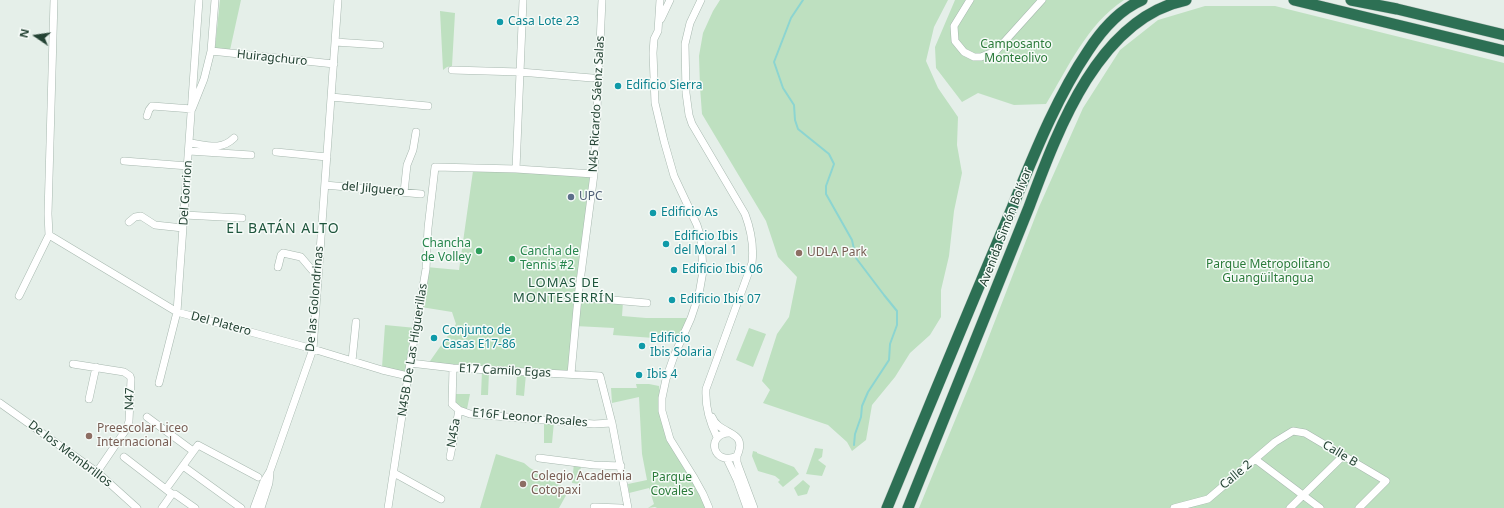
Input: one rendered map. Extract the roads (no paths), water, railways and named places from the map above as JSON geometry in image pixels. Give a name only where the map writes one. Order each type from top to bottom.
[{"type":"highway","name":"Avenida Simón Bolívar","points":[[887,508],[1034,156],[1067,84],[1087,52],[1104,29],[1122,13],[1142,0]]},
{"type":"highway","name":"Avenida Simón Bolívar","points":[[908,508],[1024,220],[1046,161],[1076,96],[1098,62],[1129,29],[1141,19],[1161,8],[1186,0]]},
{"type":"highway","points":[[1294,0],[1504,51]]},
{"type":"highway","points":[[1351,0],[1397,9],[1504,35]]},
{"type":"highway","points":[[1475,44],[1478,29]]},
{"type":"street","points":[[19,296],[49,235],[54,0]]},
{"type":"street","name":"Del Gorrion","points":[[159,384],[177,312],[199,0]]},
{"type":"street","points":[[147,116],[152,106],[192,109],[204,79],[211,51],[215,0]]},
{"type":"street","name":"De las Golondrinas","points":[[254,508],[264,481],[270,471],[313,349],[338,0]]},
{"type":"street","points":[[523,0],[516,169],[594,174]]},
{"type":"street","name":"N45 Ricardo Sáenz Salas","points":[[571,374],[578,297],[594,174],[602,0]]},
{"type":"street","points":[[658,31],[660,0]]},
{"type":"street","points":[[670,0],[664,10],[654,39],[653,53],[656,110],[674,176],[701,238],[703,271],[699,294],[691,318],[674,356],[666,379],[662,398],[662,411],[670,439],[693,476],[709,508]]},
{"type":"street","points":[[702,0],[690,23],[684,44],[686,93],[689,115],[692,124],[745,214],[750,227],[753,251],[752,263],[706,389],[708,417],[717,437]]},
{"type":"street","points":[[970,0],[954,26],[955,40],[964,52],[974,57],[982,57],[996,51],[1042,0]]},
{"type":"street","points":[[335,42],[380,46]]},
{"type":"street","name":"Huiragchuro","points":[[211,51],[334,64]]},
{"type":"street","points":[[452,70],[520,72],[592,78]]},
{"type":"street","points":[[331,97],[428,106]]},
{"type":"street","points":[[404,192],[407,165],[413,150],[416,132]]},
{"type":"street","points":[[190,143],[221,147],[226,145],[234,138]]},
{"type":"street","points":[[189,151],[251,155]]},
{"type":"street","points":[[276,152],[327,157]]},
{"type":"street","points":[[124,162],[188,166]]},
{"type":"street","name":"N45B De Las Higuerillas","points":[[388,508],[426,269],[428,228],[435,167],[516,169]]},
{"type":"street","name":"del Jilguero","points":[[325,185],[421,194]]},
{"type":"street","points":[[184,215],[242,218]]},
{"type":"street","points":[[129,222],[135,217],[141,216],[155,225],[183,228]]},
{"type":"street","name":"Del Platero","points":[[49,235],[177,312],[408,376]]},
{"type":"street","points":[[278,268],[281,255],[283,253],[301,257],[312,270],[319,271]]},
{"type":"street","points":[[578,297],[646,303]]},
{"type":"street","points":[[352,361],[356,322]]},
{"type":"street","name":"E17 Camilo Egas","points":[[410,363],[452,368],[600,376],[612,423]]},
{"type":"street","name":"N47","points":[[73,364],[124,372],[130,376],[131,379],[128,428],[97,472]]},
{"type":"street","points":[[88,399],[96,367]]},
{"type":"street","name":"E16F Leonor Rosales","points":[[452,368],[452,404],[459,410],[470,414],[594,424],[612,423]]},
{"type":"street","points":[[706,400],[713,420],[718,426],[733,434],[739,440],[740,448],[737,456],[737,462],[754,508]]},
{"type":"street","name":"De los Membrillos","points":[[0,403],[97,472],[137,508]]},
{"type":"street","name":"N45a","points":[[450,457],[459,410]]},
{"type":"street","points":[[147,417],[193,451]]},
{"type":"street","points":[[612,423],[628,508]]},
{"type":"street","name":"Calle B","points":[[1293,431],[1305,433],[1386,481],[1359,508]]},
{"type":"street","name":"Calle 2","points":[[1174,508],[1208,499],[1275,442],[1293,431]]},
{"type":"street","points":[[728,432],[717,437],[714,445],[715,450],[720,457],[727,459],[737,456]]},
{"type":"street","points":[[166,489],[193,451],[200,445],[258,476]]},
{"type":"street","points":[[1290,508],[1343,456]]},
{"type":"street","points":[[124,457],[166,489],[195,508]]},
{"type":"street","points":[[539,458],[594,465],[621,466]]},
{"type":"street","points":[[727,459],[737,480],[747,508]]},
{"type":"street","points":[[1255,459],[1320,508]]},
{"type":"street","points":[[182,466],[241,508]]},
{"type":"street","name":"De las Golondrinas","points":[[261,508],[269,483],[270,471]]},
{"type":"street","points":[[394,473],[441,499]]},
{"type":"street","points":[[162,508],[174,494]]},
{"type":"street","points":[[594,506],[622,508]]},
{"type":"waterway","points":[[803,0],[791,18],[774,62],[783,88],[794,105],[795,120],[798,129],[829,154],[834,164],[826,186],[826,194],[852,240],[856,258],[897,311],[897,325],[890,344],[889,360],[868,392],[862,406],[861,417],[855,434],[854,445]]},
{"type":"place","name":"Casa Lote 23","points":[[500,22]]},
{"type":"place","name":"Edificio Sierra","points":[[618,86]]},
{"type":"place","name":"UPC","points":[[571,197]]},
{"type":"place","name":"Edificio As","points":[[653,213]]},
{"type":"place","name":"Edificio Ibis del Moral 1","points":[[666,244]]},
{"type":"place","name":"Chancha de Volley","points":[[479,251]]},
{"type":"place","name":"UDLA Park","points":[[799,253]]},
{"type":"place","name":"Cancha de Tennis #2","points":[[512,259]]},
{"type":"place","name":"Edificio Ibis 06","points":[[674,270]]},
{"type":"place","name":"Edificio Ibis 07","points":[[672,300]]},
{"type":"place","name":"Conjunto de Casas E17-86","points":[[434,338]]},
{"type":"place","name":"Edificio Ibis Solaria","points":[[642,346]]},
{"type":"place","name":"Ibis 4","points":[[639,375]]},
{"type":"place","name":"Preescolar Liceo Internacional","points":[[89,436]]},
{"type":"place","name":"Colegio Academia Cotopaxi","points":[[523,484]]},
{"type":"district","name":"EL BATÁN ALTO","points":[[283,229]]},
{"type":"district","name":"LOMAS DE MONTESERRÍN","points":[[564,290]]},
{"type":"park label","name":"Camposanto Monteolivo","points":[[1016,52]]},
{"type":"park label","name":"Parque Metropolitano Guangüiltangua","points":[[1268,272]]},
{"type":"park label","name":"Parque Covales","points":[[672,485]]}]
